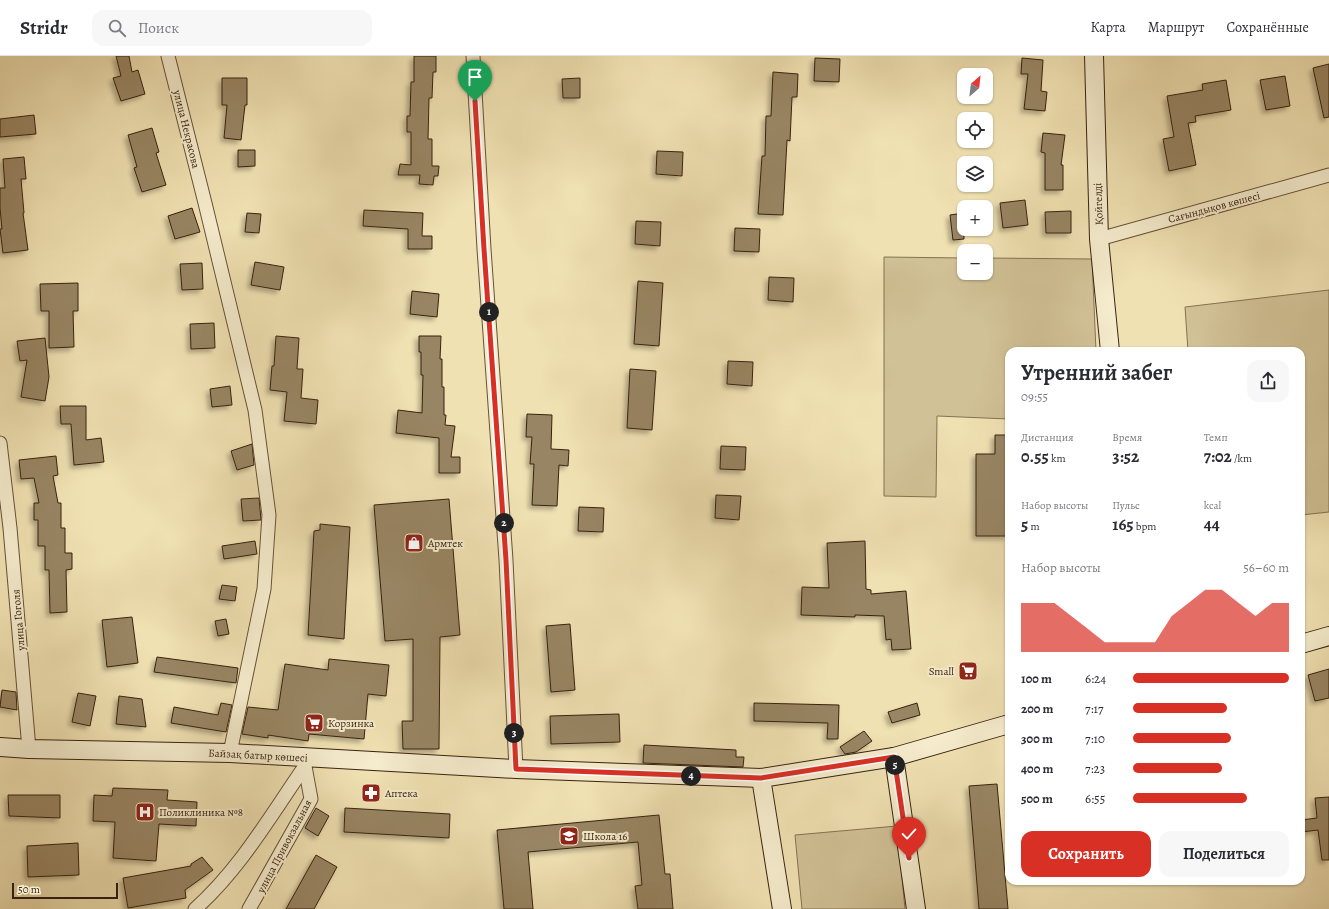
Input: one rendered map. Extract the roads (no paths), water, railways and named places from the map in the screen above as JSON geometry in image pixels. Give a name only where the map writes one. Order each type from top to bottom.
[{"type":"main road","name":"Қойгелді","points":[[1094,56],[1099,238],[1110,347]]},
{"type":"main road","points":[[1305,643],[1329,636]]},
{"type":"main road","name":"Байзақ батыр көшесі","points":[[0,747],[29,749],[230,753],[304,762],[761,778],[894,757],[1005,725]]},
{"type":"main road","points":[[894,757],[916,909]]},
{"type":"main road","points":[[761,778],[782,909]]},
{"type":"street","name":"улица Некрасова","points":[[168,56],[255,410],[269,515],[264,589],[230,753]]},
{"type":"street","points":[[473,56],[484,249],[506,560],[516,769]]},
{"type":"street","name":"Сағындықов көшесі","points":[[1099,238],[1329,176]]},
{"type":"street","name":"улица Гоголя","points":[[0,443],[5,529],[29,749]]},
{"type":"street","points":[[195,909],[215,892],[242,857],[304,762]]},
{"type":"street","name":"улица Привокзальная","points":[[249,909],[311,799],[304,762]]},
{"type":"place","name":"Армтек","points":[[414,543]]},
{"type":"place","name":"Small","points":[[968,671]]},
{"type":"place","name":"Корзинка","points":[[314,723]]},
{"type":"place","name":"Аптека","points":[[371,793]]},
{"type":"place","name":"Поликлиника №8","points":[[145,812]]},
{"type":"place","name":"Школа 16","points":[[569,836]]}]
